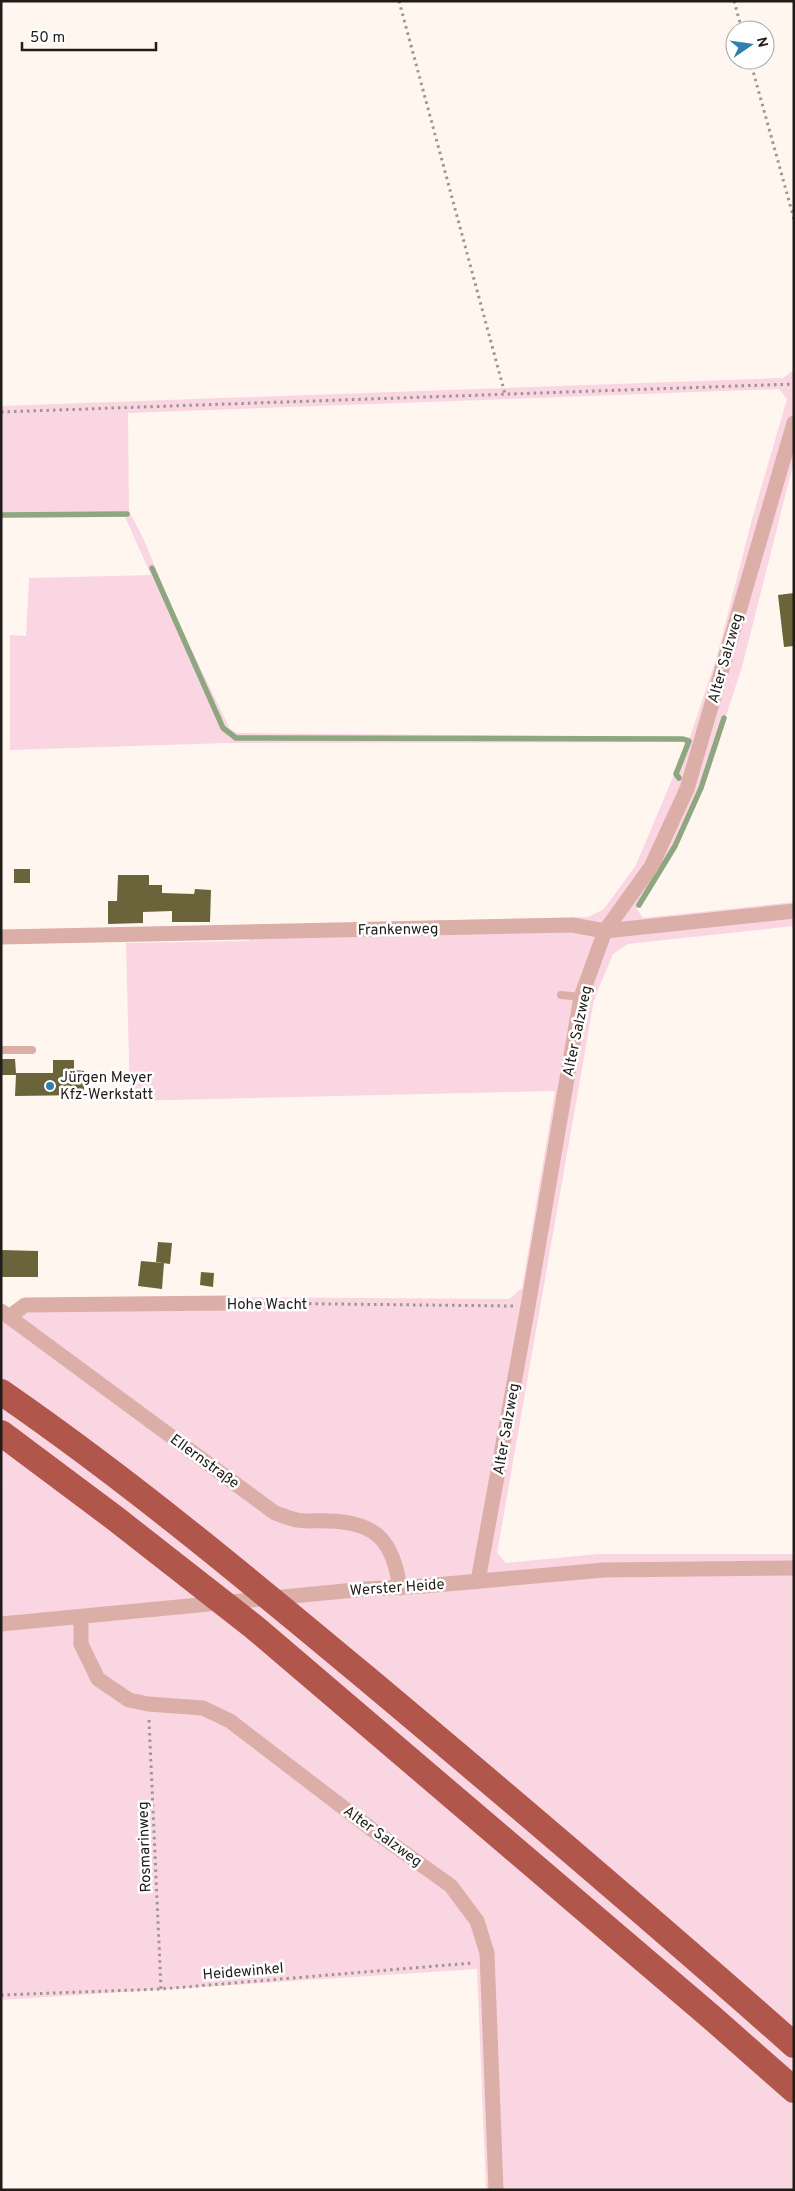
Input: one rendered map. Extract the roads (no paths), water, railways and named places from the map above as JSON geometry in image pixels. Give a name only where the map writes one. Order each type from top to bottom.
[{"type":"highway","points":[[1,1392],[39,1418],[172,1520],[304,1626],[550,1832],[794,2045]]},
{"type":"highway","points":[[1,1433],[116,1519],[254,1627],[486,1823],[794,2090]]},
{"type":"street","name":"Alter Salzweg","points":[[478,1581],[581,997],[605,931],[651,867],[687,789],[794,423]]},
{"type":"street","name":"Frankenweg","points":[[1,937],[572,925],[605,931],[794,911]]},
{"type":"street","name":"Hohe Wacht","points":[[5,1314],[25,1305],[229,1303]]},
{"type":"street","name":"Ellernstraße","points":[[5,1314],[275,1513],[298,1520],[358,1524],[380,1536],[391,1549],[398,1568],[400,1588]]},
{"type":"street","name":"Werster Heide","points":[[1,1624],[80,1618],[132,1611],[365,1588],[400,1588],[604,1570],[794,1568]]},
{"type":"street","name":"Alter Salzweg","points":[[80,1618],[81,1644],[98,1679],[129,1700],[148,1704],[203,1708],[230,1721],[374,1831],[451,1886],[477,1921],[487,1954],[496,2190]]},
{"type":"lane","points":[[562,995],[581,997]]},
{"type":"lane","points":[[1,1050],[32,1050]]},
{"type":"waterway","points":[[1,515],[127,514]]},
{"type":"waterway","points":[[152,568],[223,728],[236,738],[683,739],[689,741],[676,774],[679,778]]},
{"type":"waterway","points":[[639,905],[675,846],[701,788],[724,718]]},
{"type":"place","name":"Jürgen Meyer Kfz-Werkstatt","points":[[50,1086]]}]
